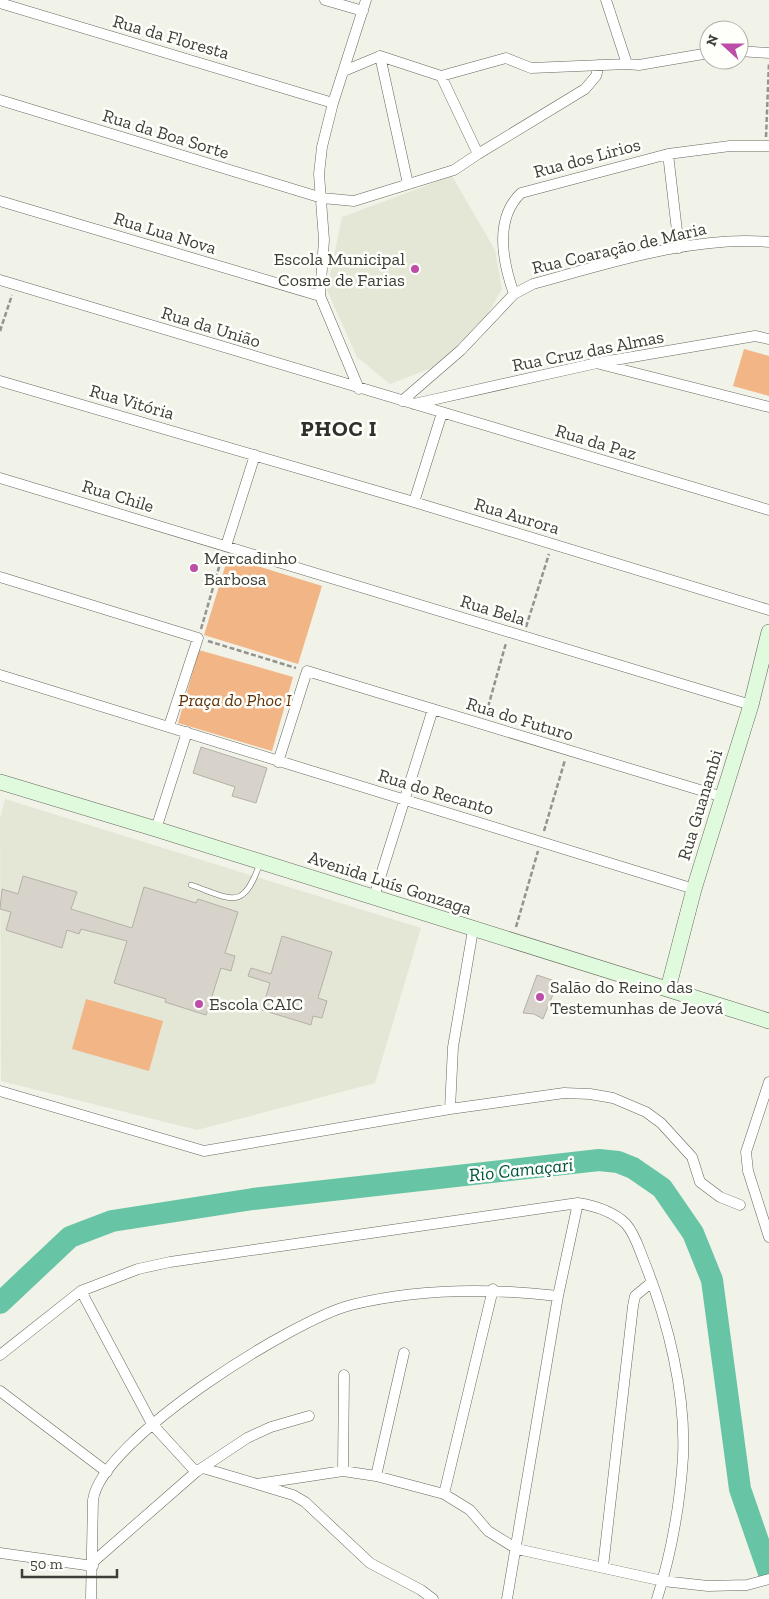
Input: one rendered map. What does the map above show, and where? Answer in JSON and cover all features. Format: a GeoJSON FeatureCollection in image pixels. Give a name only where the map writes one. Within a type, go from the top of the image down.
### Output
{"type":"FeatureCollection","features":[{"type":"Feature","properties":{"kind":"street"},"geometry":{"type":"LineString","coordinates":[[326,0],[362,11]]}},
{"type":"Feature","properties":{"kind":"street"},"geometry":{"type":"LineString","coordinates":[[358,389],[320,296],[324,240],[320,164],[333,103],[366,0]]}},
{"type":"Feature","properties":{"kind":"street"},"geometry":{"type":"LineString","coordinates":[[606,0],[628,64]]}},
{"type":"Feature","properties":{"kind":"street","name":"Rua da Floresta"},"geometry":{"type":"LineString","coordinates":[[0,3],[333,103]]}},
{"type":"Feature","properties":{"kind":"street"},"geometry":{"type":"LineString","coordinates":[[749,52],[769,53]]}},
{"type":"Feature","properties":{"kind":"street"},"geometry":{"type":"LineString","coordinates":[[344,71],[380,56],[441,76],[506,58],[531,68],[628,64],[699,54]]}},
{"type":"Feature","properties":{"kind":"street"},"geometry":{"type":"LineString","coordinates":[[380,56],[408,184]]}},
{"type":"Feature","properties":{"kind":"street","name":"Rua da Boa Sorte"},"geometry":{"type":"LineString","coordinates":[[0,100],[322,198],[354,200],[454,170],[585,89],[596,76],[599,65]]}},
{"type":"Feature","properties":{"kind":"street"},"geometry":{"type":"LineString","coordinates":[[441,76],[478,154]]}},
{"type":"Feature","properties":{"kind":"street","name":"Rua dos Lirios"},"geometry":{"type":"LineString","coordinates":[[514,294],[506,272],[503,233],[510,205],[521,193],[668,154],[730,146],[767,146]]}},
{"type":"Feature","properties":{"kind":"street"},"geometry":{"type":"LineString","coordinates":[[668,154],[679,248]]}},
{"type":"Feature","properties":{"kind":"street","name":"Rua Lua Nova"},"geometry":{"type":"LineString","coordinates":[[0,201],[320,296]]}},
{"type":"Feature","properties":{"kind":"street","name":"Rua Coaração de Maria"},"geometry":{"type":"LineString","coordinates":[[402,401],[460,350],[514,294],[533,284],[679,248],[726,241],[769,242]]}},
{"type":"Feature","properties":{"kind":"street","name":"Rua da União"},"geometry":{"type":"LineString","coordinates":[[0,280],[413,404]]}},
{"type":"Feature","properties":{"kind":"street","name":"Rua Cruz das Almas"},"geometry":{"type":"LineString","coordinates":[[413,404],[597,363],[755,336],[769,339]]}},
{"type":"Feature","properties":{"kind":"street"},"geometry":{"type":"LineString","coordinates":[[597,363],[769,407]]}},
{"type":"Feature","properties":{"kind":"street","name":"Rua Vitória"},"geometry":{"type":"LineString","coordinates":[[0,381],[255,456]]}},
{"type":"Feature","properties":{"kind":"street","name":"Rua da Paz"},"geometry":{"type":"LineString","coordinates":[[413,404],[769,510]]}},
{"type":"Feature","properties":{"kind":"street"},"geometry":{"type":"LineString","coordinates":[[414,502],[442,413]]}},
{"type":"Feature","properties":{"kind":"street"},"geometry":{"type":"LineString","coordinates":[[226,546],[255,456]]}},
{"type":"Feature","properties":{"kind":"street","name":"Rua Aurora"},"geometry":{"type":"LineString","coordinates":[[255,456],[414,502],[769,610]]}},
{"type":"Feature","properties":{"kind":"street","name":"Rua Chile"},"geometry":{"type":"LineString","coordinates":[[0,478],[226,546]]}},
{"type":"Feature","properties":{"kind":"street","name":"Rua Bela"},"geometry":{"type":"LineString","coordinates":[[226,546],[751,706]]}},
{"type":"Feature","properties":{"kind":"street"},"geometry":{"type":"LineString","coordinates":[[0,577],[198,638],[169,726]]}},
{"type":"Feature","properties":{"kind":"street","name":"Rua Guanambi"},"geometry":{"type":"LineString","coordinates":[[668,990],[694,889],[751,706],[769,632]]}},
{"type":"Feature","properties":{"kind":"street"},"geometry":{"type":"LineString","coordinates":[[278,762],[307,671]]}},
{"type":"Feature","properties":{"kind":"street","name":"Rua do Futuro"},"geometry":{"type":"LineString","coordinates":[[307,671],[722,798]]}},
{"type":"Feature","properties":{"kind":"street","name":"Rua do Recanto"},"geometry":{"type":"LineString","coordinates":[[0,675],[694,889]]}},
{"type":"Feature","properties":{"kind":"street"},"geometry":{"type":"LineString","coordinates":[[374,897],[433,710]]}},
{"type":"Feature","properties":{"kind":"street"},"geometry":{"type":"LineString","coordinates":[[156,829],[187,732]]}},
{"type":"Feature","properties":{"kind":"street","name":"Avenida Luís Gonzaga"},"geometry":{"type":"LineString","coordinates":[[0,782],[769,1021]]}},
{"type":"Feature","properties":{"kind":"street"},"geometry":{"type":"LineString","coordinates":[[450,1109],[453,1047],[474,930]]}},
{"type":"Feature","properties":{"kind":"street"},"geometry":{"type":"LineString","coordinates":[[769,1082],[746,1152],[748,1171],[769,1237]]}},
{"type":"Feature","properties":{"kind":"street"},"geometry":{"type":"LineString","coordinates":[[0,1090],[204,1151],[450,1109],[564,1094],[590,1094],[613,1098],[646,1112],[661,1123],[692,1157],[700,1182],[720,1197],[740,1205]]}},
{"type":"Feature","properties":{"kind":"street"},"geometry":{"type":"LineString","coordinates":[[507,1599],[517,1549],[558,1296],[578,1203]]}},
{"type":"Feature","properties":{"kind":"street"},"geometry":{"type":"LineString","coordinates":[[0,1355],[81,1291],[138,1270],[170,1262],[578,1203],[598,1207],[615,1215],[626,1225],[635,1238],[652,1282],[672,1356],[680,1404],[683,1456],[677,1508],[663,1581],[657,1599]]}},
{"type":"Feature","properties":{"kind":"street"},"geometry":{"type":"LineString","coordinates":[[603,1568],[632,1306],[635,1296],[652,1282]]}},
{"type":"Feature","properties":{"kind":"street"},"geometry":{"type":"LineString","coordinates":[[91,1599],[94,1493],[107,1472],[152,1424],[240,1360],[334,1311],[350,1305],[421,1293],[493,1289],[558,1296]]}},
{"type":"Feature","properties":{"kind":"street"},"geometry":{"type":"LineString","coordinates":[[444,1494],[493,1289]]}},
{"type":"Feature","properties":{"kind":"street"},"geometry":{"type":"LineString","coordinates":[[81,1291],[152,1424],[199,1470],[257,1484],[286,1493],[305,1502],[370,1563],[433,1599]]}},
{"type":"Feature","properties":{"kind":"street"},"geometry":{"type":"LineString","coordinates":[[376,1476],[404,1353]]}},
{"type":"Feature","properties":{"kind":"street"},"geometry":{"type":"LineString","coordinates":[[343,1471],[344,1375]]}},
{"type":"Feature","properties":{"kind":"street"},"geometry":{"type":"LineString","coordinates":[[0,1391],[107,1472]]}},
{"type":"Feature","properties":{"kind":"street"},"geometry":{"type":"LineString","coordinates":[[0,1553],[93,1564],[199,1470],[258,1432],[308,1416]]}},
{"type":"Feature","properties":{"kind":"street"},"geometry":{"type":"LineString","coordinates":[[257,1484],[343,1471],[376,1476],[444,1494],[470,1510],[488,1531],[517,1549],[663,1581],[708,1586],[746,1585],[769,1580]]}},
{"type":"Feature","properties":{"kind":"lane"},"geometry":{"type":"LineString","coordinates":[[191,885],[231,899],[241,898],[248,891],[260,862]]}},
{"type":"Feature","properties":{"kind":"path"},"geometry":{"type":"LineString","coordinates":[[767,146],[769,62]]}},
{"type":"Feature","properties":{"kind":"path"},"geometry":{"type":"LineString","coordinates":[[0,332],[16,285]]}},
{"type":"Feature","properties":{"kind":"path"},"geometry":{"type":"LineString","coordinates":[[524,636],[552,544]]}},
{"type":"Feature","properties":{"kind":"path"},"geometry":{"type":"LineString","coordinates":[[226,546],[198,638],[307,671]]}},
{"type":"Feature","properties":{"kind":"path"},"geometry":{"type":"LineString","coordinates":[[483,725],[510,632]]}},
{"type":"Feature","properties":{"kind":"shaded area","name":"Escola Municipal Cosme de Farias"},"geometry":{"type":"Polygon","coordinates":[[[452,176],[495,250],[502,289],[487,315],[439,365],[390,384],[357,357],[327,290],[342,217],[452,176]]]}},
{"type":"Feature","properties":{"kind":"shaded area","name":"Escola CAIC"},"geometry":{"type":"Polygon","coordinates":[[[5,799],[421,928],[375,1083],[197,1130],[1,1081],[0,818],[5,799]]]}},
{"type":"Feature","properties":{"kind":"green space"},"geometry":{"type":"Polygon","coordinates":[[[744,349],[769,356],[769,396],[733,386],[744,349]]]}},
{"type":"Feature","properties":{"kind":"green space"},"geometry":{"type":"Polygon","coordinates":[[[228,557],[322,586],[298,664],[204,635],[228,557]]]}},
{"type":"Feature","properties":{"kind":"green space","name":"Praça do Phoc I"},"geometry":{"type":"Polygon","coordinates":[[[199,650],[293,677],[272,751],[178,723],[199,650]]]}},
{"type":"Feature","properties":{"kind":"green space"},"geometry":{"type":"Polygon","coordinates":[[[86,999],[163,1021],[149,1071],[72,1049],[86,999]]]}},
{"type":"Feature","properties":{"kind":"building"},"geometry":{"type":"Polygon","coordinates":[[[201,747],[267,768],[256,803],[232,796],[235,787],[193,773],[201,747]]]}},
{"type":"Feature","properties":{"kind":"building"},"geometry":{"type":"Polygon","coordinates":[[[23,876],[77,892],[71,909],[132,928],[144,887],[196,903],[198,899],[238,912],[225,953],[235,956],[231,971],[221,968],[206,1015],[165,1002],[166,999],[114,983],[127,941],[81,929],[79,934],[67,930],[62,948],[6,930],[11,912],[0,909],[2,889],[18,894],[23,876]]]}},
{"type":"Feature","properties":{"kind":"building"},"geometry":{"type":"Polygon","coordinates":[[[282,936],[332,952],[318,998],[327,1001],[322,1018],[313,1016],[311,1025],[262,1010],[270,983],[248,976],[251,968],[271,974],[282,936]]]}},
{"type":"Feature","properties":{"kind":"building","name":"Salão do Reino das Testemunhas de Jeová"},"geometry":{"type":"Polygon","coordinates":[[[537,975],[558,982],[543,1019],[534,1014],[523,1013],[537,975]]]}},
{"type":"Feature","properties":{"kind":"waterway","name":"Rio Camaçari"},"geometry":{"type":"LineString","coordinates":[[0,1303],[70,1237],[112,1221],[253,1199],[599,1160],[618,1162],[633,1168],[662,1188],[693,1233],[712,1280],[740,1489],[769,1573]]}},
{"type":"Feature","properties":{"kind":"place","name":"Escola Municipal Cosme de Farias"},"geometry":{"type":"Point","coordinates":[415,269]}},
{"type":"Feature","properties":{"kind":"place","name":"Mercadinho Barbosa"},"geometry":{"type":"Point","coordinates":[194,568]}},
{"type":"Feature","properties":{"kind":"place","name":"Salão do Reino das Testemunhas de Jeová"},"geometry":{"type":"Point","coordinates":[540,997]}},
{"type":"Feature","properties":{"kind":"place","name":"Escola CAIC"},"geometry":{"type":"Point","coordinates":[199,1004]}},
{"type":"Feature","properties":{"kind":"district","name":"PHOC I"},"geometry":{"type":"Point","coordinates":[339,428]}}]}
